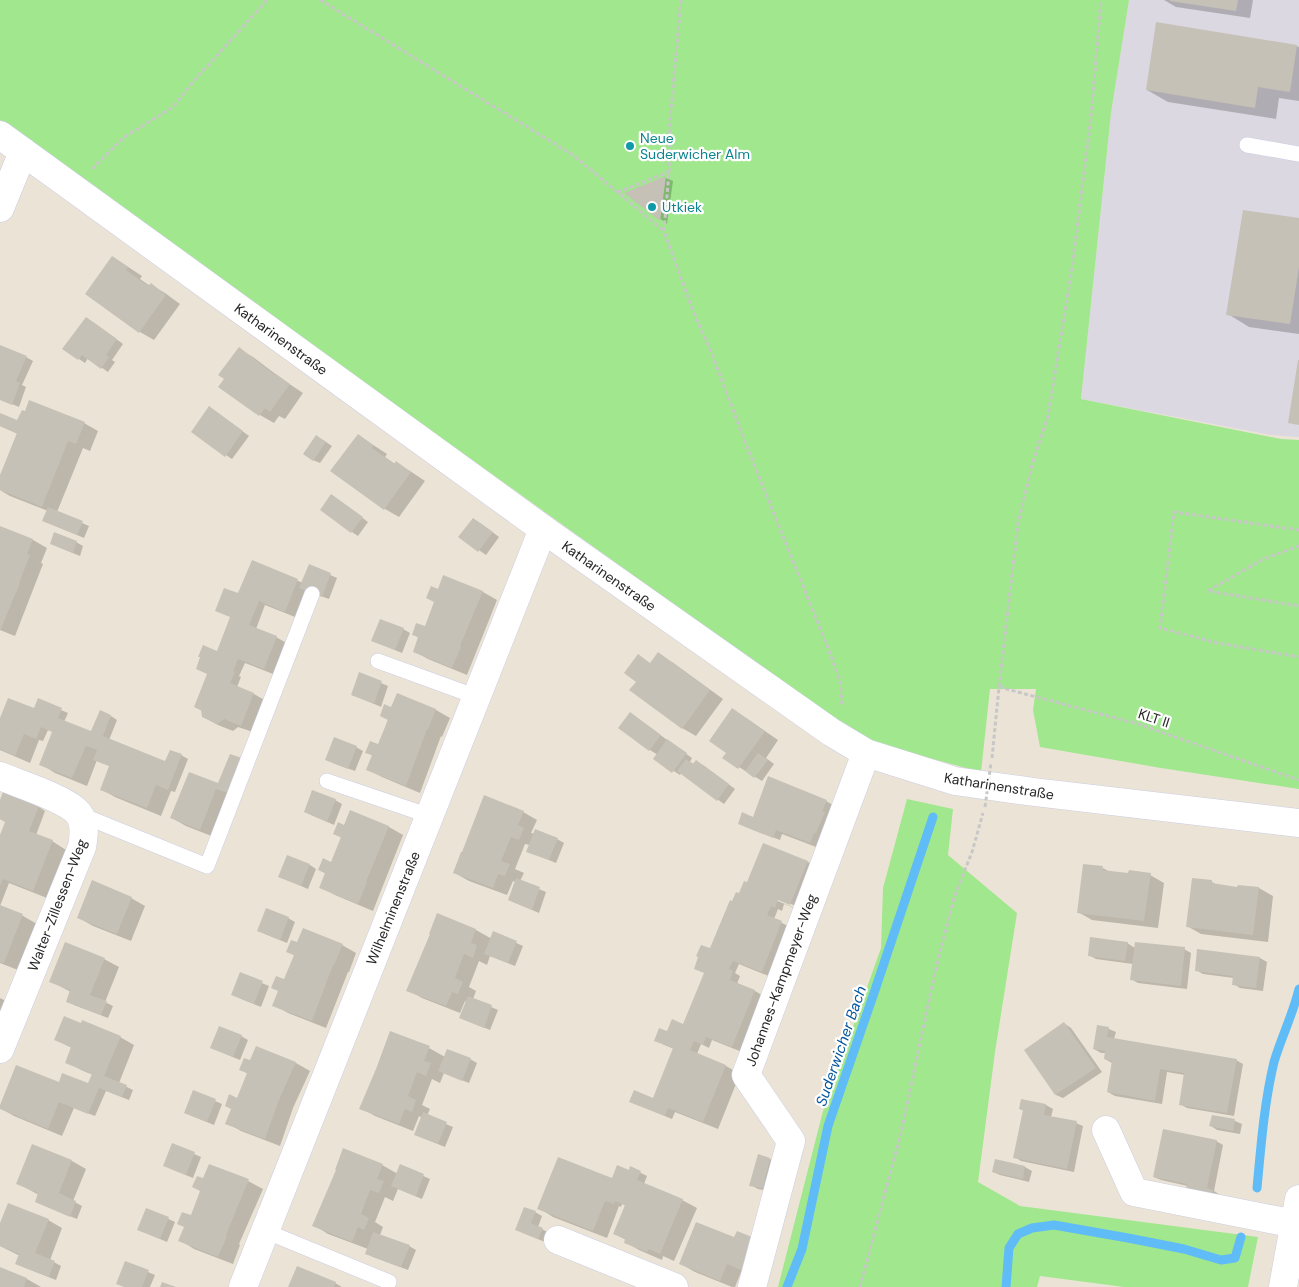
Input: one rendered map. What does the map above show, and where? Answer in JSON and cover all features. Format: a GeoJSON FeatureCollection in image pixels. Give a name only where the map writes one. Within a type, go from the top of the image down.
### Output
{"type":"FeatureCollection","features":[{"type":"Feature","properties":{"kind":"street","name":"Katharinenstraße"},"geometry":{"type":"LineString","coordinates":[[0,135],[543,530],[830,732],[866,753],[956,781],[1299,823]]}},
{"type":"Feature","properties":{"kind":"street"},"geometry":{"type":"LineString","coordinates":[[0,208],[23,152]]}},
{"type":"Feature","properties":{"kind":"street","name":"Wilhelminenstraße"},"geometry":{"type":"LineString","coordinates":[[243,1287],[543,530]]}},
{"type":"Feature","properties":{"kind":"street","name":"Johannes-Kampmeyer-Weg"},"geometry":{"type":"LineString","coordinates":[[752,1287],[791,1140],[746,1075],[866,753]]}},
{"type":"Feature","properties":{"kind":"street"},"geometry":{"type":"LineString","coordinates":[[0,776],[67,803],[79,814]]}},
{"type":"Feature","properties":{"kind":"street","name":"Walter-Zillessen-Weg"},"geometry":{"type":"LineString","coordinates":[[0,1049],[82,847],[85,831],[79,814]]}},
{"type":"Feature","properties":{"kind":"street"},"geometry":{"type":"LineString","coordinates":[[1106,1130],[1134,1192],[1297,1211],[1283,1287]]}},
{"type":"Feature","properties":{"kind":"street"},"geometry":{"type":"LineString","coordinates":[[558,1240],[674,1287]]}},
{"type":"Feature","properties":{"kind":"lane"},"geometry":{"type":"LineString","coordinates":[[1247,144],[1299,154]]}},
{"type":"Feature","properties":{"kind":"lane"},"geometry":{"type":"LineString","coordinates":[[79,814],[207,866],[312,594]]}},
{"type":"Feature","properties":{"kind":"lane"},"geometry":{"type":"LineString","coordinates":[[378,661],[477,697]]}},
{"type":"Feature","properties":{"kind":"lane"},"geometry":{"type":"LineString","coordinates":[[327,781],[430,816]]}},
{"type":"Feature","properties":{"kind":"lane"},"geometry":{"type":"LineString","coordinates":[[265,1231],[389,1282]]}},
{"type":"Feature","properties":{"kind":"path"},"geometry":{"type":"LineString","coordinates":[[73,188],[123,138],[174,107],[193,82],[267,0]]}},
{"type":"Feature","properties":{"kind":"path"},"geometry":{"type":"LineString","coordinates":[[320,0],[573,155],[664,231]]}},
{"type":"Feature","properties":{"kind":"path"},"geometry":{"type":"LineString","coordinates":[[681,0],[670,120],[669,172],[664,231],[746,447],[840,681]]}},
{"type":"Feature","properties":{"kind":"path"},"geometry":{"type":"LineString","coordinates":[[860,1287],[901,1133],[935,972],[954,898],[972,852],[985,807],[1018,523],[1033,462],[1048,416],[1072,268],[1092,117],[1102,0]]}},
{"type":"Feature","properties":{"kind":"path"},"geometry":{"type":"LineString","coordinates":[[618,192],[669,172]]}},
{"type":"Feature","properties":{"kind":"path"},"geometry":{"type":"LineString","coordinates":[[1299,530],[1174,512],[1160,628],[1218,643],[1299,657]]}},
{"type":"Feature","properties":{"kind":"path"},"geometry":{"type":"LineString","coordinates":[[1299,546],[1263,558],[1208,591],[1299,606]]}},
{"type":"Feature","properties":{"kind":"path","name":"KLT II"},"geometry":{"type":"LineString","coordinates":[[999,687],[1138,724],[1299,780]]}},
{"type":"Feature","properties":{"kind":"shaded area"},"geometry":{"type":"Polygon","coordinates":[[[1129,0],[1299,0],[1299,437],[1271,435],[1081,399],[1111,113],[1129,0]]]}},
{"type":"Feature","properties":{"kind":"green space","name":"Neue Suderwicher Alm"},"geometry":{"type":"Polygon","coordinates":[[[0,0],[1129,0],[1111,113],[1081,399],[1281,439],[1299,440],[1299,789],[1040,747],[1033,710],[1036,689],[990,689],[981,772],[863,740],[0,120],[0,0]]]}},
{"type":"Feature","properties":{"kind":"green space"},"geometry":{"type":"Polygon","coordinates":[[[907,799],[953,809],[948,855],[1017,913],[995,1052],[978,1182],[1020,1206],[1258,1237],[1248,1287],[1124,1287],[1040,1276],[1037,1287],[778,1287],[823,1111],[881,948],[883,888],[907,799]]]}},
{"type":"Feature","properties":{"kind":"building"},"geometry":{"type":"Polygon","coordinates":[[[1170,0],[1238,0],[1236,11],[1170,0]]]}},
{"type":"Feature","properties":{"kind":"building"},"geometry":{"type":"Polygon","coordinates":[[[1156,22],[1297,45],[1290,92],[1258,87],[1255,108],[1146,90],[1156,22]]]}},
{"type":"Feature","properties":{"kind":"building","name":"Utkiek"},"geometry":{"type":"Polygon","coordinates":[[[666,176],[660,221],[624,193],[666,176]]]}},
{"type":"Feature","properties":{"kind":"building"},"geometry":{"type":"Polygon","coordinates":[[[1243,210],[1299,218],[1299,267],[1290,324],[1226,315],[1243,210]]]}},
{"type":"Feature","properties":{"kind":"building"},"geometry":{"type":"Polygon","coordinates":[[[112,256],[128,267],[126,270],[148,286],[151,283],[166,295],[139,333],[85,294],[112,256]]]}},
{"type":"Feature","properties":{"kind":"building"},"geometry":{"type":"Polygon","coordinates":[[[86,317],[117,339],[106,355],[109,357],[101,369],[82,355],[78,360],[62,349],[86,317]]]}},
{"type":"Feature","properties":{"kind":"building"},"geometry":{"type":"Polygon","coordinates":[[[0,345],[27,356],[16,381],[20,383],[12,405],[0,400],[0,345]]]}},
{"type":"Feature","properties":{"kind":"building"},"geometry":{"type":"Polygon","coordinates":[[[239,347],[275,375],[290,384],[270,412],[265,408],[259,416],[218,387],[224,379],[218,375],[239,347]]]}},
{"type":"Feature","properties":{"kind":"building"},"geometry":{"type":"Polygon","coordinates":[[[1299,360],[1299,425],[1288,423],[1299,360]]]}},
{"type":"Feature","properties":{"kind":"building"},"geometry":{"type":"Polygon","coordinates":[[[29,400],[85,422],[76,444],[68,441],[42,507],[0,490],[0,475],[17,433],[0,426],[0,413],[17,420],[22,410],[25,411],[29,400]]]}},
{"type":"Feature","properties":{"kind":"building"},"geometry":{"type":"Polygon","coordinates":[[[209,406],[243,431],[225,457],[191,432],[209,406]]]}},
{"type":"Feature","properties":{"kind":"building"},"geometry":{"type":"Polygon","coordinates":[[[358,434],[373,445],[372,448],[394,464],[396,461],[411,472],[384,510],[330,471],[358,434]]]}},
{"type":"Feature","properties":{"kind":"building"},"geometry":{"type":"Polygon","coordinates":[[[316,435],[326,442],[313,461],[303,454],[316,435]]]}},
{"type":"Feature","properties":{"kind":"building"},"geometry":{"type":"Polygon","coordinates":[[[331,494],[363,517],[351,533],[320,510],[331,494]]]}},
{"type":"Feature","properties":{"kind":"building"},"geometry":{"type":"Polygon","coordinates":[[[48,507],[83,521],[77,535],[42,521],[48,507]]]}},
{"type":"Feature","properties":{"kind":"building"},"geometry":{"type":"Polygon","coordinates":[[[473,518],[493,532],[478,552],[458,537],[473,518]]]}},
{"type":"Feature","properties":{"kind":"building"},"geometry":{"type":"Polygon","coordinates":[[[0,526],[33,539],[27,554],[30,555],[20,583],[0,631],[0,526]]]}},
{"type":"Feature","properties":{"kind":"building"},"geometry":{"type":"Polygon","coordinates":[[[54,532],[77,541],[73,553],[50,544],[54,532]]]}},
{"type":"Feature","properties":{"kind":"building"},"geometry":{"type":"Polygon","coordinates":[[[252,560],[298,579],[285,612],[259,601],[249,625],[277,636],[264,669],[238,659],[233,671],[235,672],[230,683],[254,693],[241,726],[224,719],[218,724],[202,717],[201,710],[194,707],[207,674],[196,669],[200,657],[198,657],[203,645],[217,651],[230,617],[215,611],[224,588],[238,593],[252,560]]]}},
{"type":"Feature","properties":{"kind":"building"},"geometry":{"type":"Polygon","coordinates":[[[309,564],[331,573],[322,597],[299,588],[309,564]]]}},
{"type":"Feature","properties":{"kind":"building"},"geometry":{"type":"Polygon","coordinates":[[[443,575],[483,591],[452,668],[413,652],[418,637],[412,635],[416,623],[425,626],[434,602],[426,598],[431,586],[438,589],[443,575]]]}},
{"type":"Feature","properties":{"kind":"building"},"geometry":{"type":"Polygon","coordinates":[[[380,619],[404,628],[395,650],[371,641],[380,619]]]}},
{"type":"Feature","properties":{"kind":"building"},"geometry":{"type":"Polygon","coordinates":[[[658,652],[710,690],[682,729],[629,690],[636,682],[624,673],[638,654],[650,663],[658,652]]]}},
{"type":"Feature","properties":{"kind":"building"},"geometry":{"type":"Polygon","coordinates":[[[359,672],[382,681],[374,704],[351,695],[359,672]]]}},
{"type":"Feature","properties":{"kind":"building"},"geometry":{"type":"Polygon","coordinates":[[[397,693],[436,709],[406,786],[366,770],[372,755],[365,753],[370,741],[378,744],[388,720],[380,716],[384,704],[391,707],[397,693]]]}},
{"type":"Feature","properties":{"kind":"building"},"geometry":{"type":"Polygon","coordinates":[[[8,698],[34,708],[38,698],[62,708],[58,718],[91,731],[100,710],[111,715],[103,736],[165,761],[170,750],[182,754],[168,790],[156,785],[147,808],[100,790],[109,766],[93,760],[97,750],[86,746],[72,778],[39,765],[52,732],[41,727],[36,739],[24,734],[15,756],[0,749],[0,718],[8,698]]]}},
{"type":"Feature","properties":{"kind":"building"},"geometry":{"type":"Polygon","coordinates":[[[732,708],[765,731],[738,769],[722,758],[726,753],[709,741],[732,708]]]}},
{"type":"Feature","properties":{"kind":"building"},"geometry":{"type":"Polygon","coordinates":[[[630,712],[661,735],[649,751],[618,728],[630,712]]]}},
{"type":"Feature","properties":{"kind":"building"},"geometry":{"type":"Polygon","coordinates":[[[334,737],[357,746],[348,769],[325,760],[334,737]]]}},
{"type":"Feature","properties":{"kind":"building"},"geometry":{"type":"Polygon","coordinates":[[[667,739],[687,753],[672,773],[653,759],[667,739]]]}},
{"type":"Feature","properties":{"kind":"building"},"geometry":{"type":"Polygon","coordinates":[[[758,753],[768,760],[754,778],[745,771],[758,753]]]}},
{"type":"Feature","properties":{"kind":"building"},"geometry":{"type":"Polygon","coordinates":[[[230,754],[242,758],[228,793],[216,789],[200,830],[170,818],[189,772],[218,783],[230,754]]]}},
{"type":"Feature","properties":{"kind":"building"},"geometry":{"type":"Polygon","coordinates":[[[686,759],[693,764],[696,760],[729,784],[717,801],[677,771],[686,759]]]}},
{"type":"Feature","properties":{"kind":"building"},"geometry":{"type":"Polygon","coordinates":[[[768,776],[827,800],[822,811],[825,812],[810,843],[776,830],[773,838],[738,824],[742,812],[753,817],[768,776]]]}},
{"type":"Feature","properties":{"kind":"building"},"geometry":{"type":"Polygon","coordinates":[[[312,790],[336,799],[327,822],[304,812],[312,790]]]}},
{"type":"Feature","properties":{"kind":"building"},"geometry":{"type":"Polygon","coordinates":[[[3,792],[39,806],[29,831],[53,840],[33,891],[3,879],[0,886],[0,835],[5,822],[0,819],[0,800],[3,792]]]}},
{"type":"Feature","properties":{"kind":"building"},"geometry":{"type":"Polygon","coordinates":[[[484,795],[524,811],[518,825],[524,828],[519,840],[511,837],[501,861],[510,864],[505,876],[498,874],[493,888],[453,873],[484,795]]]}},
{"type":"Feature","properties":{"kind":"building"},"geometry":{"type":"Polygon","coordinates":[[[350,810],[389,826],[358,904],[319,888],[325,873],[318,870],[323,858],[331,862],[341,837],[333,834],[338,822],[344,825],[350,810]]]}},
{"type":"Feature","properties":{"kind":"building"},"geometry":{"type":"Polygon","coordinates":[[[535,829],[558,838],[549,860],[526,852],[535,829]]]}},
{"type":"Feature","properties":{"kind":"building"},"geometry":{"type":"Polygon","coordinates":[[[763,843],[808,861],[790,905],[778,900],[775,908],[771,906],[767,915],[782,921],[762,972],[733,961],[729,969],[733,971],[730,980],[755,990],[732,1047],[706,1037],[703,1045],[694,1041],[690,1050],[726,1065],[703,1122],[668,1108],[665,1116],[629,1102],[634,1090],[653,1098],[673,1048],[654,1041],[659,1028],[667,1031],[672,1019],[683,1024],[704,973],[694,969],[698,957],[696,956],[701,945],[710,948],[730,900],[732,901],[736,892],[739,893],[744,881],[747,882],[763,843]]]}},
{"type":"Feature","properties":{"kind":"building"},"geometry":{"type":"Polygon","coordinates":[[[287,855],[310,864],[301,886],[278,877],[287,855]]]}},
{"type":"Feature","properties":{"kind":"building"},"geometry":{"type":"Polygon","coordinates":[[[1083,864],[1103,866],[1102,870],[1128,873],[1129,870],[1151,873],[1144,921],[1077,913],[1083,864]]]}},
{"type":"Feature","properties":{"kind":"building"},"geometry":{"type":"Polygon","coordinates":[[[516,878],[540,887],[532,910],[508,900],[516,878]]]}},
{"type":"Feature","properties":{"kind":"building"},"geometry":{"type":"Polygon","coordinates":[[[1192,878],[1212,880],[1212,883],[1237,887],[1238,885],[1259,887],[1253,935],[1186,927],[1192,878]]]}},
{"type":"Feature","properties":{"kind":"building"},"geometry":{"type":"Polygon","coordinates":[[[92,880],[132,897],[117,934],[77,918],[92,880]]]}},
{"type":"Feature","properties":{"kind":"building"},"geometry":{"type":"Polygon","coordinates":[[[0,905],[23,914],[4,963],[0,962],[0,905]]]}},
{"type":"Feature","properties":{"kind":"building"},"geometry":{"type":"Polygon","coordinates":[[[266,908],[289,917],[280,940],[257,931],[266,908]]]}},
{"type":"Feature","properties":{"kind":"building"},"geometry":{"type":"Polygon","coordinates":[[[437,913],[476,929],[471,943],[477,945],[473,958],[464,954],[455,978],[463,982],[458,994],[452,992],[446,1006],[406,991],[437,913]]]}},
{"type":"Feature","properties":{"kind":"building"},"geometry":{"type":"Polygon","coordinates":[[[303,928],[343,944],[312,1021],[272,1006],[278,991],[271,988],[276,976],[284,979],[294,955],[286,952],[291,940],[297,942],[303,928]]]}},
{"type":"Feature","properties":{"kind":"building"},"geometry":{"type":"Polygon","coordinates":[[[493,931],[517,941],[508,963],[484,954],[493,931]]]}},
{"type":"Feature","properties":{"kind":"building"},"geometry":{"type":"Polygon","coordinates":[[[1090,937],[1128,942],[1125,961],[1088,956],[1090,937]]]}},
{"type":"Feature","properties":{"kind":"building"},"geometry":{"type":"Polygon","coordinates":[[[65,942],[105,958],[90,995],[107,1001],[101,1015],[66,1002],[70,990],[49,982],[65,942]]]}},
{"type":"Feature","properties":{"kind":"building"},"geometry":{"type":"Polygon","coordinates":[[[1135,942],[1185,947],[1181,986],[1130,980],[1135,942]]]}},
{"type":"Feature","properties":{"kind":"building"},"geometry":{"type":"Polygon","coordinates":[[[1197,949],[1260,957],[1256,988],[1232,985],[1233,976],[1195,971],[1197,949]]]}},
{"type":"Feature","properties":{"kind":"building"},"geometry":{"type":"Polygon","coordinates":[[[240,972],[263,981],[254,1004],[231,995],[240,972]]]}},
{"type":"Feature","properties":{"kind":"building"},"geometry":{"type":"Polygon","coordinates":[[[468,996],[492,1005],[484,1028],[459,1018],[468,996]]]}},
{"type":"Feature","properties":{"kind":"building"},"geometry":{"type":"Polygon","coordinates":[[[64,1016],[81,1023],[82,1020],[121,1036],[104,1076],[127,1085],[122,1097],[99,1088],[88,1114],[59,1102],[48,1129],[0,1109],[0,1105],[16,1065],[59,1082],[62,1073],[88,1083],[92,1074],[65,1063],[71,1047],[54,1040],[64,1016]]]}},
{"type":"Feature","properties":{"kind":"building"},"geometry":{"type":"Polygon","coordinates":[[[1064,1022],[1096,1068],[1055,1095],[1024,1050],[1064,1022]]]}},
{"type":"Feature","properties":{"kind":"building"},"geometry":{"type":"Polygon","coordinates":[[[1097,1025],[1109,1027],[1107,1037],[1237,1059],[1227,1113],[1179,1105],[1184,1073],[1160,1069],[1155,1101],[1107,1092],[1112,1061],[1104,1059],[1105,1051],[1093,1049],[1097,1025]]]}},
{"type":"Feature","properties":{"kind":"building"},"geometry":{"type":"Polygon","coordinates":[[[219,1026],[242,1035],[233,1057],[210,1048],[219,1026]]]}},
{"type":"Feature","properties":{"kind":"building"},"geometry":{"type":"Polygon","coordinates":[[[390,1031],[430,1046],[424,1061],[431,1063],[426,1076],[417,1072],[408,1096],[416,1100],[412,1112],[405,1109],[399,1124],[359,1109],[390,1031]]]}},
{"type":"Feature","properties":{"kind":"building"},"geometry":{"type":"Polygon","coordinates":[[[256,1046],[296,1062],[279,1100],[265,1139],[225,1124],[231,1109],[225,1106],[229,1094],[237,1098],[247,1073],[239,1070],[244,1058],[250,1060],[256,1046]]]}},
{"type":"Feature","properties":{"kind":"building"},"geometry":{"type":"Polygon","coordinates":[[[447,1049],[471,1058],[462,1081],[438,1071],[447,1049]]]}},
{"type":"Feature","properties":{"kind":"building"},"geometry":{"type":"Polygon","coordinates":[[[193,1090],[216,1099],[207,1122],[184,1113],[193,1090]]]}},
{"type":"Feature","properties":{"kind":"building"},"geometry":{"type":"Polygon","coordinates":[[[1021,1099],[1046,1104],[1044,1115],[1077,1121],[1067,1169],[1013,1158],[1023,1110],[1019,1109],[1021,1099]]]}},
{"type":"Feature","properties":{"kind":"building"},"geometry":{"type":"Polygon","coordinates":[[[423,1112],[447,1122],[438,1144],[414,1135],[423,1112]]]}},
{"type":"Feature","properties":{"kind":"building"},"geometry":{"type":"Polygon","coordinates":[[[1212,1115],[1235,1119],[1233,1131],[1209,1126],[1212,1115]]]}},
{"type":"Feature","properties":{"kind":"building"},"geometry":{"type":"Polygon","coordinates":[[[1163,1129],[1217,1140],[1207,1188],[1213,1190],[1211,1200],[1185,1195],[1187,1184],[1153,1177],[1163,1129]]]}},
{"type":"Feature","properties":{"kind":"building"},"geometry":{"type":"Polygon","coordinates":[[[172,1143],[195,1152],[186,1175],[163,1166],[172,1143]]]}},
{"type":"Feature","properties":{"kind":"building"},"geometry":{"type":"Polygon","coordinates":[[[32,1144],[72,1160],[59,1193],[76,1201],[70,1217],[35,1202],[38,1193],[16,1184],[32,1144]]]}},
{"type":"Feature","properties":{"kind":"building"},"geometry":{"type":"Polygon","coordinates":[[[343,1148],[383,1164],[377,1179],[384,1181],[379,1193],[370,1190],[361,1214],[369,1218],[364,1230],[358,1227],[352,1242],[312,1226],[336,1170],[343,1148]]]}},
{"type":"Feature","properties":{"kind":"building"},"geometry":{"type":"Polygon","coordinates":[[[758,1154],[770,1158],[763,1188],[749,1186],[758,1154]]]}},
{"type":"Feature","properties":{"kind":"building"},"geometry":{"type":"Polygon","coordinates":[[[558,1157],[612,1178],[617,1165],[629,1170],[630,1166],[641,1171],[637,1180],[683,1199],[660,1254],[649,1249],[647,1252],[624,1243],[625,1239],[613,1234],[625,1205],[615,1201],[614,1204],[605,1201],[593,1231],[537,1209],[558,1157]]]}},
{"type":"Feature","properties":{"kind":"building"},"geometry":{"type":"Polygon","coordinates":[[[995,1159],[1025,1166],[1023,1179],[992,1172],[995,1159]]]}},
{"type":"Feature","properties":{"kind":"building"},"geometry":{"type":"Polygon","coordinates":[[[209,1164],[249,1179],[218,1257],[178,1241],[184,1227],[177,1224],[182,1212],[191,1215],[200,1191],[192,1187],[197,1176],[203,1178],[209,1164]]]}},
{"type":"Feature","properties":{"kind":"building"},"geometry":{"type":"Polygon","coordinates":[[[400,1164],[424,1174],[416,1196],[391,1186],[400,1164]]]}},
{"type":"Feature","properties":{"kind":"building"},"geometry":{"type":"Polygon","coordinates":[[[8,1203],[49,1219],[35,1253],[55,1261],[49,1277],[15,1264],[19,1254],[0,1246],[0,1223],[8,1203]]]}},
{"type":"Feature","properties":{"kind":"building"},"geometry":{"type":"Polygon","coordinates":[[[524,1207],[536,1211],[531,1223],[543,1228],[538,1239],[515,1230],[524,1207]]]}},
{"type":"Feature","properties":{"kind":"building"},"geometry":{"type":"Polygon","coordinates":[[[146,1208],[169,1217],[160,1239],[137,1230],[146,1208]]]}},
{"type":"Feature","properties":{"kind":"building"},"geometry":{"type":"Polygon","coordinates":[[[696,1222],[734,1237],[737,1231],[752,1237],[743,1271],[727,1264],[720,1281],[679,1264],[696,1222]]]}},
{"type":"Feature","properties":{"kind":"building"},"geometry":{"type":"Polygon","coordinates":[[[373,1232],[410,1245],[401,1267],[365,1254],[373,1232]]]}},
{"type":"Feature","properties":{"kind":"building"},"geometry":{"type":"Polygon","coordinates":[[[125,1261],[149,1270],[142,1287],[124,1287],[116,1284],[125,1261]]]}},
{"type":"Feature","properties":{"kind":"building"},"geometry":{"type":"Polygon","coordinates":[[[297,1266],[336,1282],[334,1287],[288,1287],[297,1266]]]}},
{"type":"Feature","properties":{"kind":"building"},"geometry":{"type":"Polygon","coordinates":[[[0,1267],[27,1278],[24,1287],[0,1287],[0,1267]]]}},
{"type":"Feature","properties":{"kind":"building"},"geometry":{"type":"Polygon","coordinates":[[[162,1282],[176,1287],[160,1287],[162,1282]]]}},
{"type":"Feature","properties":{"kind":"waterway","name":"Suderwicher Bach"},"geometry":{"type":"LineString","coordinates":[[787,1287],[802,1249],[828,1126],[933,817]]}},
{"type":"Feature","properties":{"kind":"waterway","name":"Suderwicher Bach"},"geometry":{"type":"LineString","coordinates":[[1257,1188],[1263,1125],[1274,1062],[1299,989]]}},
{"type":"Feature","properties":{"kind":"waterway","name":"Suderwicher Bach"},"geometry":{"type":"LineString","coordinates":[[1006,1287],[1009,1248],[1018,1234],[1032,1228],[1054,1225],[1184,1249],[1221,1260],[1235,1258],[1241,1237]]}},
{"type":"Feature","properties":{"kind":"place","name":"Neue Suderwicher Alm"},"geometry":{"type":"Point","coordinates":[630,146]}},
{"type":"Feature","properties":{"kind":"place","name":"Utkiek"},"geometry":{"type":"Point","coordinates":[652,207]}}]}
